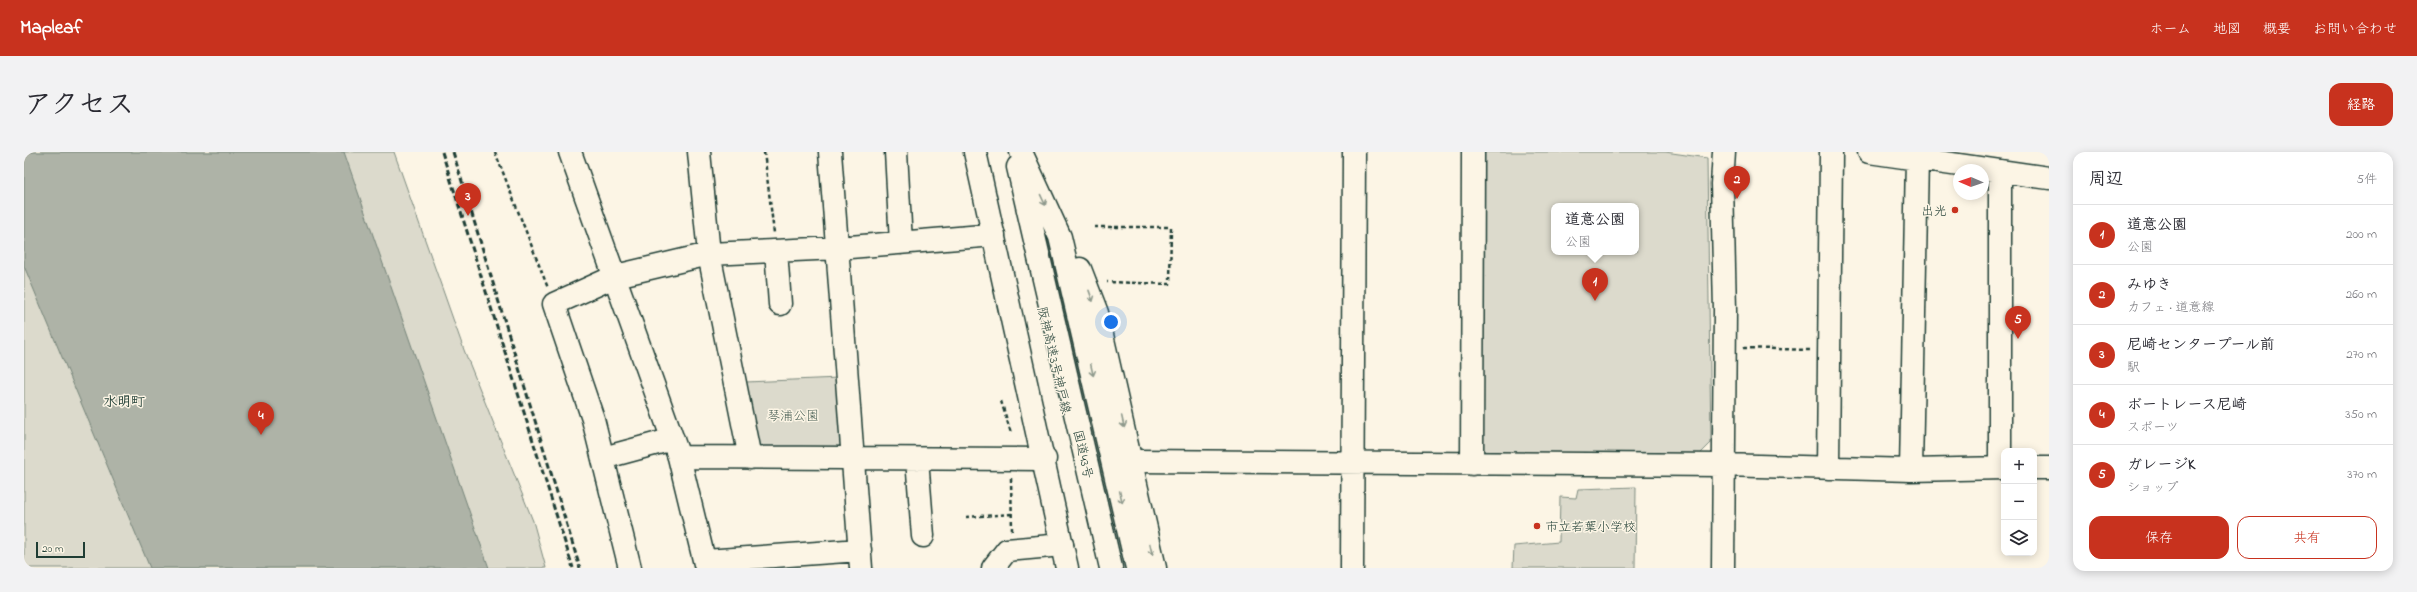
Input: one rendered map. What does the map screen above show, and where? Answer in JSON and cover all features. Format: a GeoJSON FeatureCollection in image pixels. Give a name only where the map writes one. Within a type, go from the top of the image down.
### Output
{"type":"FeatureCollection","features":[{"type":"Feature","properties":{"kind":"main road"},"geometry":{"type":"LineString","coordinates":[[570,152],[616,276],[676,448],[705,565],[861,559],[830,152]]}},
{"type":"Feature","properties":{"kind":"main road"},"geometry":{"type":"LineString","coordinates":[[699,152],[709,254],[750,458]]}},
{"type":"Feature","properties":{"kind":"main road"},"geometry":{"type":"LineString","coordinates":[[896,152],[901,243]]}},
{"type":"Feature","properties":{"kind":"main road"},"geometry":{"type":"LineString","coordinates":[[975,152],[1067,561],[1012,549],[1006,550],[993,568]]}},
{"type":"Feature","properties":{"kind":"main road","name":"阪神高速3号神戸線"},"geometry":{"type":"LineString","coordinates":[[983,152],[1067,561]]}},
{"type":"Feature","properties":{"kind":"main road","name":"阪神高速3号神戸線"},"geometry":{"type":"LineString","coordinates":[[1007,152],[1103,568]]}},
{"type":"Feature","properties":{"kind":"main road","name":"国道43号"},"geometry":{"type":"LineString","coordinates":[[1014,152],[1111,568]]}},
{"type":"Feature","properties":{"kind":"main road"},"geometry":{"type":"LineString","coordinates":[[1021,152],[1060,237],[1082,273],[1097,313],[1132,461],[1155,568]]}},
{"type":"Feature","properties":{"kind":"main road"},"geometry":{"type":"LineString","coordinates":[[1352,568],[1354,152]]}},
{"type":"Feature","properties":{"kind":"main road"},"geometry":{"type":"LineString","coordinates":[[1472,464],[1473,152]]}},
{"type":"Feature","properties":{"kind":"main road"},"geometry":{"type":"LineString","coordinates":[[1723,568],[1724,348],[1722,184],[1724,152]]}},
{"type":"Feature","properties":{"kind":"main road"},"geometry":{"type":"LineString","coordinates":[[1828,468],[1831,152]]}},
{"type":"Feature","properties":{"kind":"main road"},"geometry":{"type":"LineString","coordinates":[[1869,152],[2049,178]]}},
{"type":"Feature","properties":{"kind":"main road"},"geometry":{"type":"LineString","coordinates":[[1911,470],[1917,158]]}},
{"type":"Feature","properties":{"kind":"main road"},"geometry":{"type":"LineString","coordinates":[[2000,171],[2002,448]]}},
{"type":"Feature","properties":{"kind":"main road"},"geometry":{"type":"LineString","coordinates":[[630,568],[593,419],[554,304],[616,276],[709,254],[838,248],[994,235]]}},
{"type":"Feature","properties":{"kind":"main road"},"geometry":{"type":"LineString","coordinates":[[1060,237],[1084,332],[1137,568]]}},
{"type":"Feature","properties":{"kind":"main road"},"geometry":{"type":"LineString","coordinates":[[776,251],[780,304]]}},
{"type":"Feature","properties":{"kind":"main road"},"geometry":{"type":"LineString","coordinates":[[603,458],[676,448],[750,458],[1044,459]]}},
{"type":"Feature","properties":{"kind":"main road"},"geometry":{"type":"LineString","coordinates":[[917,459],[923,536]]}},
{"type":"Feature","properties":{"kind":"main road"},"geometry":{"type":"LineString","coordinates":[[1132,461],[1723,465],[1911,470],[2001,468]]}},
{"type":"Feature","properties":{"kind":"main road"},"geometry":{"type":"LineString","coordinates":[[2037,468],[2049,468]]}},
{"type":"Feature","properties":{"kind":"path"},"geometry":{"type":"LineString","coordinates":[[495,152],[554,304]]}},
{"type":"Feature","properties":{"kind":"path"},"geometry":{"type":"LineString","coordinates":[[764,152],[776,251]]}},
{"type":"Feature","properties":{"kind":"path"},"geometry":{"type":"LineString","coordinates":[[1094,227],[1171,227],[1170,284],[1107,282]]}},
{"type":"Feature","properties":{"kind":"path"},"geometry":{"type":"LineString","coordinates":[[1724,348],[1829,350]]}},
{"type":"Feature","properties":{"kind":"path"},"geometry":{"type":"LineString","coordinates":[[1001,401],[1011,433]]}},
{"type":"Feature","properties":{"kind":"path"},"geometry":{"type":"LineString","coordinates":[[1011,460],[1012,549]]}},
{"type":"Feature","properties":{"kind":"path"},"geometry":{"type":"LineString","coordinates":[[966,517],[1012,514]]}},
{"type":"Feature","properties":{"kind":"green space"},"geometry":{"type":"Polygon","coordinates":[[[24,152],[394,152],[464,350],[533,521],[546,568],[24,568],[24,152]]]}},
{"type":"Feature","properties":{"kind":"green space"},"geometry":{"type":"Polygon","coordinates":[[[1482,152],[1665,152],[1707,158],[1711,443],[1700,454],[1479,453],[1482,152]]]}},
{"type":"Feature","properties":{"kind":"green space","name":"琴浦公園"},"geometry":{"type":"Polygon","coordinates":[[[839,378],[845,443],[837,450],[763,451],[757,445],[746,382],[839,378]]]}},
{"type":"Feature","properties":{"kind":"green space"},"geometry":{"type":"Polygon","coordinates":[[[1636,487],[1635,568],[1513,568],[1514,546],[1559,542],[1560,497],[1576,498],[1578,489],[1636,487]]]}},
{"type":"Feature","properties":{"kind":"shaded area"},"geometry":{"type":"Polygon","coordinates":[[[24,152],[344,152],[489,568],[150,568],[24,266],[24,152]]]}},
{"type":"Feature","properties":{"kind":"railway"},"geometry":{"type":"LineString","coordinates":[[442,152],[573,568]]}},
{"type":"Feature","properties":{"kind":"railway"},"geometry":{"type":"LineString","coordinates":[[453,152],[580,568]]}},
{"type":"Feature","properties":{"kind":"place","name":"みゆき"},"geometry":{"type":"Point","coordinates":[1737,199]}},
{"type":"Feature","properties":{"kind":"place","name":"出光"},"geometry":{"type":"Point","coordinates":[1955,210]}},
{"type":"Feature","properties":{"kind":"place","name":"尼崎センタープール前"},"geometry":{"type":"Point","coordinates":[468,216]}},
{"type":"Feature","properties":{"kind":"place","name":"道意公園"},"geometry":{"type":"Point","coordinates":[1595,301]}},
{"type":"Feature","properties":{"kind":"place","name":"ガレージK"},"geometry":{"type":"Point","coordinates":[2018,339]}},
{"type":"Feature","properties":{"kind":"place","name":"ボートレース尼崎"},"geometry":{"type":"Point","coordinates":[261,435]}},
{"type":"Feature","properties":{"kind":"place","name":"市立若葉小学校"},"geometry":{"type":"Point","coordinates":[1537,526]}},
{"type":"Feature","properties":{"kind":"district","name":"水明町"},"geometry":{"type":"Point","coordinates":[124,401]}}]}
